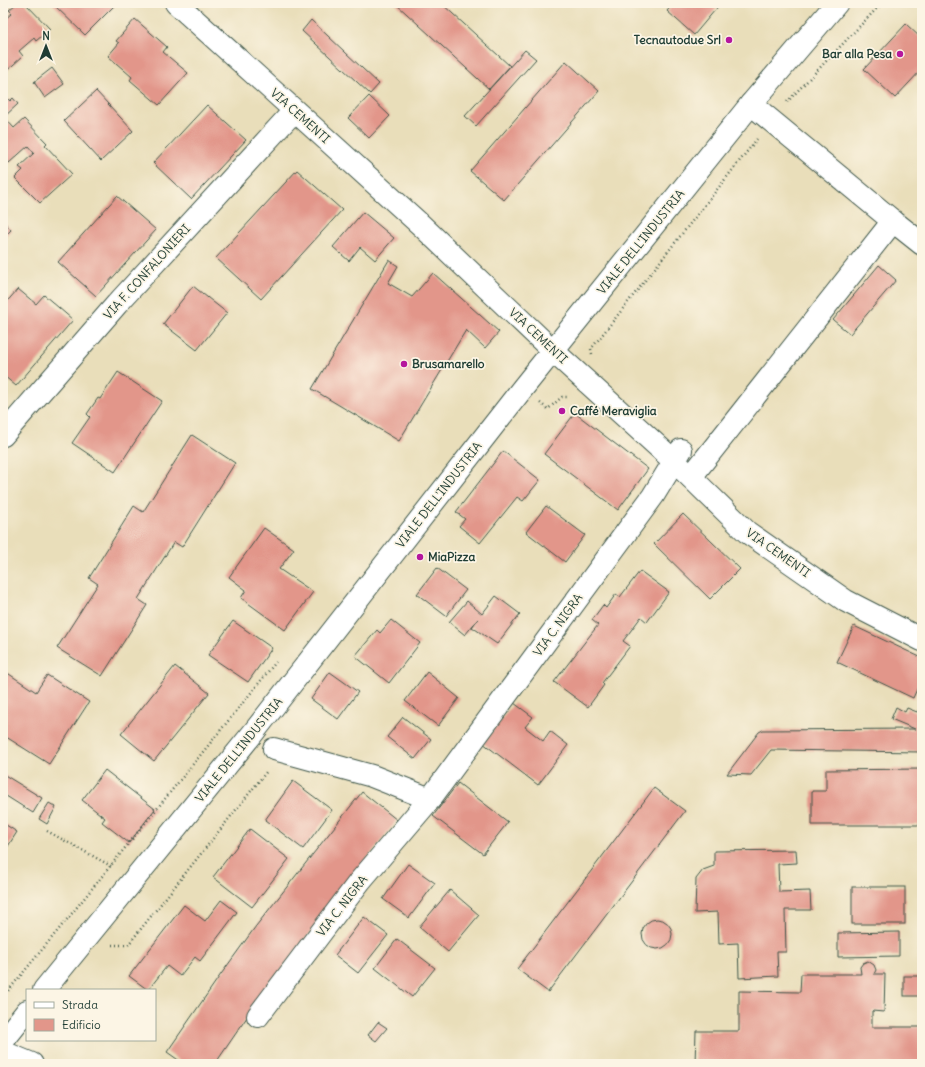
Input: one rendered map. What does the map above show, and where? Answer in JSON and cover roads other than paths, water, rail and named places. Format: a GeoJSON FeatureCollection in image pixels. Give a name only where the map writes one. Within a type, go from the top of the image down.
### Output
{"type":"FeatureCollection","features":[{"type":"Feature","properties":{"kind":"street","name":"VIA CEMENTI"},"geometry":{"type":"LineString","coordinates":[[176,3],[422,226],[553,351],[678,455],[691,478],[747,532],[846,601],[922,640]]}},
{"type":"Feature","properties":{"kind":"street","name":"VIALE DELL'INDUSTRIA"},"geometry":{"type":"LineString","coordinates":[[45,989],[253,734],[553,351],[751,104],[836,3]]}},
{"type":"Feature","properties":{"kind":"street"},"geometry":{"type":"LineString","coordinates":[[751,104],[922,244]]}},
{"type":"Feature","properties":{"kind":"street","name":"VIA F. CONFALONIERI"},"geometry":{"type":"LineString","coordinates":[[3,435],[117,304],[294,111]]}},
{"type":"Feature","properties":{"kind":"street"},"geometry":{"type":"LineString","coordinates":[[691,478],[893,221]]}},
{"type":"Feature","properties":{"kind":"street","name":"VIA C. NIGRA"},"geometry":{"type":"LineString","coordinates":[[258,1016],[360,881],[430,799],[653,496],[678,455]]}},
{"type":"Feature","properties":{"kind":"street"},"geometry":{"type":"LineString","coordinates":[[274,749],[372,776],[430,799]]}},
{"type":"Feature","properties":{"kind":"street"},"geometry":{"type":"LineString","coordinates":[[3,1041],[26,1012]]}},
{"type":"Feature","properties":{"kind":"street"},"geometry":{"type":"LineString","coordinates":[[3,1052],[32,1064]]}},
{"type":"Feature","properties":{"kind":"place","name":"Tecnautodue Srl"},"geometry":{"type":"Point","coordinates":[729,40]}},
{"type":"Feature","properties":{"kind":"place","name":"Bar alla Pesa"},"geometry":{"type":"Point","coordinates":[900,54]}},
{"type":"Feature","properties":{"kind":"place","name":"Brusamarello"},"geometry":{"type":"Point","coordinates":[404,364]}},
{"type":"Feature","properties":{"kind":"place","name":"Caffé Meraviglia"},"geometry":{"type":"Point","coordinates":[562,411]}},
{"type":"Feature","properties":{"kind":"place","name":"MiaPizza"},"geometry":{"type":"Point","coordinates":[420,557]}}]}
